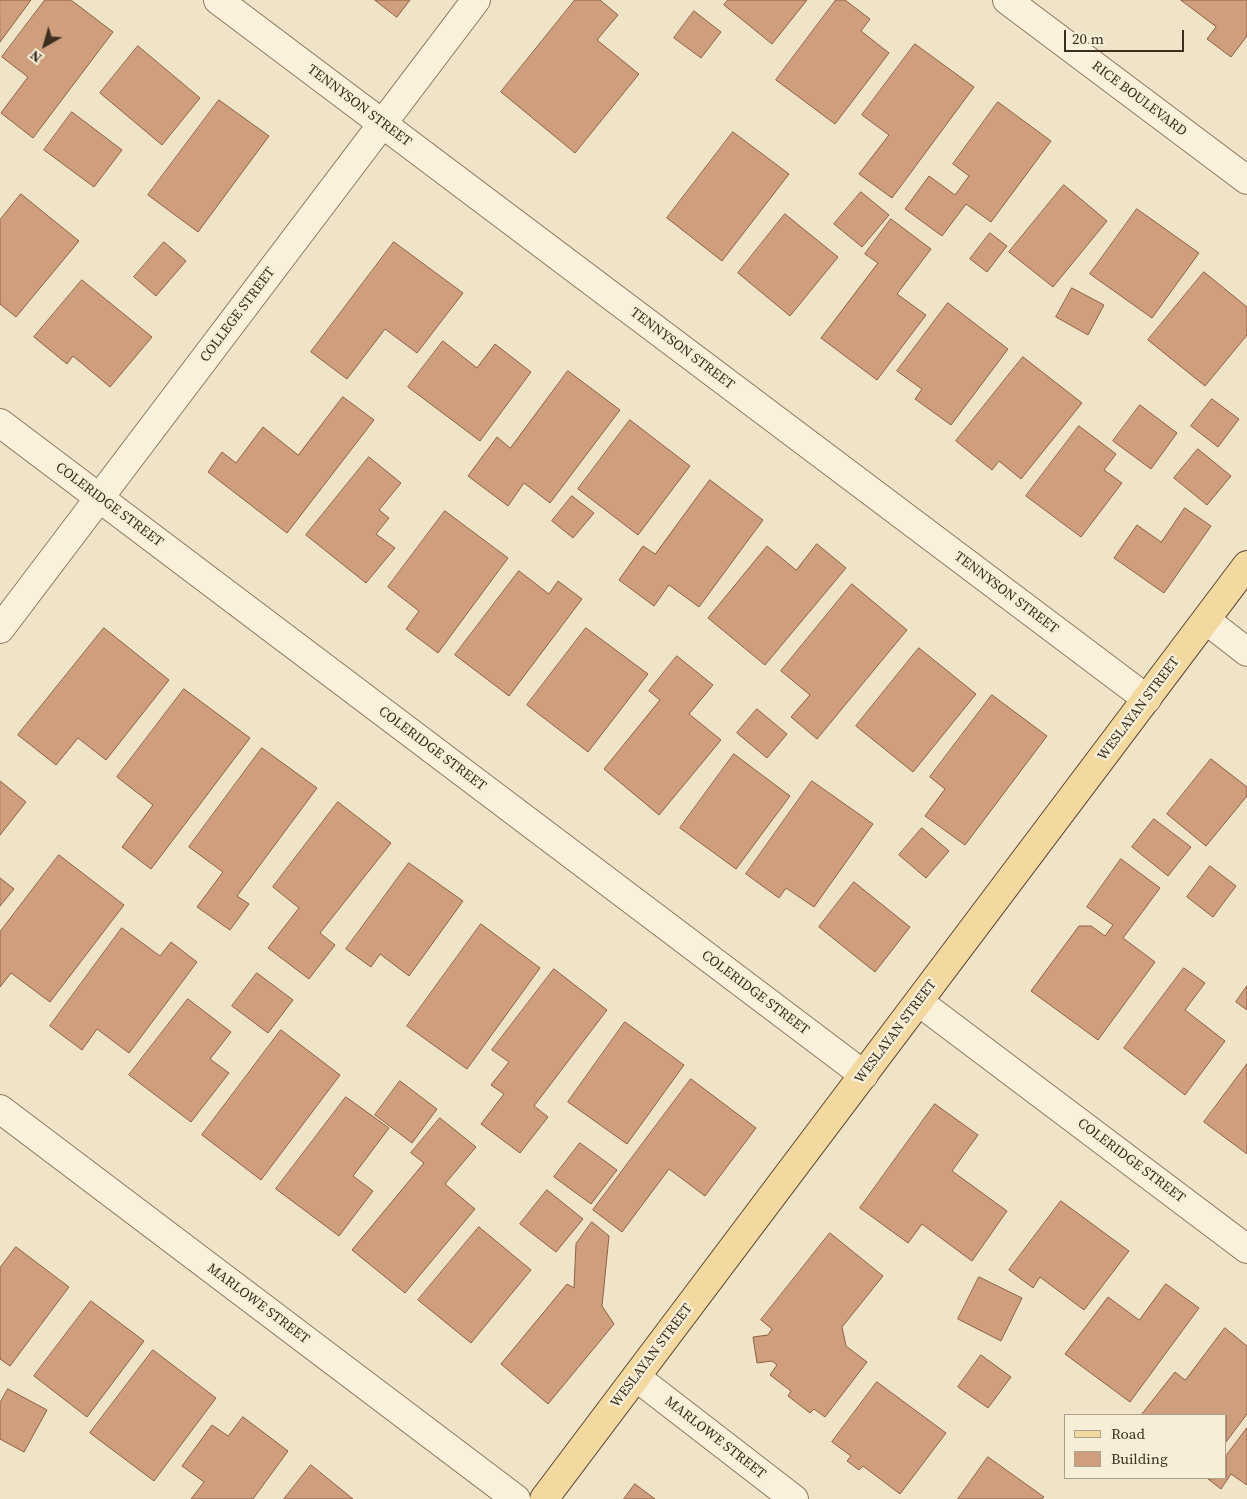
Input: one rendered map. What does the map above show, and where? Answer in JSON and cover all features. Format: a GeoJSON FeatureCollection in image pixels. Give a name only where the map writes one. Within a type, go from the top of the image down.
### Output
{"type":"FeatureCollection","features":[{"type":"Feature","properties":{"kind":"main road","name":"WESLAYAN STREET"},"geometry":{"type":"LineString","coordinates":[[544,1499],[1247,565]]}},
{"type":"Feature","properties":{"kind":"street","name":"TENNYSON STREET"},"geometry":{"type":"LineString","coordinates":[[218,0],[1147,698]]}},
{"type":"Feature","properties":{"kind":"street","name":"COLLEGE STREET"},"geometry":{"type":"LineString","coordinates":[[0,630],[476,0]]}},
{"type":"Feature","properties":{"kind":"street","name":"RICE BOULEVARD"},"geometry":{"type":"LineString","coordinates":[[1007,0],[1247,180]]}},
{"type":"Feature","properties":{"kind":"street","name":"COLERIDGE STREET"},"geometry":{"type":"LineString","coordinates":[[0,423],[864,1075]]}},
{"type":"Feature","properties":{"kind":"street"},"geometry":{"type":"LineString","coordinates":[[1206,620],[1247,652]]}},
{"type":"Feature","properties":{"kind":"street","name":"COLERIDGE STREET"},"geometry":{"type":"LineString","coordinates":[[919,1002],[1247,1249]]}},
{"type":"Feature","properties":{"kind":"street","name":"MARLOWE STREET"},"geometry":{"type":"LineString","coordinates":[[0,1110],[516,1499]]}},
{"type":"Feature","properties":{"kind":"street","name":"MARLOWE STREET"},"geometry":{"type":"LineString","coordinates":[[636,1377],[794,1499]]}},
{"type":"Feature","properties":{"kind":"building"},"geometry":{"type":"Polygon","coordinates":[[[0,0],[31,0],[0,42],[0,0]]]}},
{"type":"Feature","properties":{"kind":"building"},"geometry":{"type":"Polygon","coordinates":[[[45,0],[71,0],[113,32],[33,138],[1,113],[28,77],[2,57],[45,0]]]}},
{"type":"Feature","properties":{"kind":"building"},"geometry":{"type":"Polygon","coordinates":[[[375,0],[410,0],[397,17],[375,0]]]}},
{"type":"Feature","properties":{"kind":"building"},"geometry":{"type":"Polygon","coordinates":[[[575,0],[600,0],[618,15],[597,40],[639,74],[575,153],[501,92],[575,0]]]}},
{"type":"Feature","properties":{"kind":"building"},"geometry":{"type":"Polygon","coordinates":[[[728,0],[807,0],[772,44],[724,5],[728,0]]]}},
{"type":"Feature","properties":{"kind":"building"},"geometry":{"type":"Polygon","coordinates":[[[836,0],[845,0],[870,19],[861,31],[889,53],[835,124],[776,80],[836,0]]]}},
{"type":"Feature","properties":{"kind":"building"},"geometry":{"type":"Polygon","coordinates":[[[1181,0],[1247,0],[1247,36],[1231,57],[1207,39],[1216,27],[1181,0]]]}},
{"type":"Feature","properties":{"kind":"building"},"geometry":{"type":"Polygon","coordinates":[[[694,11],[721,32],[701,58],[674,38],[694,11]]]}},
{"type":"Feature","properties":{"kind":"building"},"geometry":{"type":"Polygon","coordinates":[[[915,44],[974,87],[892,198],[859,174],[889,135],[862,115],[915,44]]]}},
{"type":"Feature","properties":{"kind":"building"},"geometry":{"type":"Polygon","coordinates":[[[138,46],[200,98],[162,145],[100,93],[138,46]]]}},
{"type":"Feature","properties":{"kind":"building"},"geometry":{"type":"Polygon","coordinates":[[[219,100],[269,136],[198,232],[148,195],[219,100]]]}},
{"type":"Feature","properties":{"kind":"building"},"geometry":{"type":"Polygon","coordinates":[[[998,102],[1051,141],[991,222],[966,204],[942,236],[905,209],[929,176],[955,195],[969,176],[953,164],[998,102]]]}},
{"type":"Feature","properties":{"kind":"building"},"geometry":{"type":"Polygon","coordinates":[[[72,112],[122,150],[94,187],[44,150],[72,112]]]}},
{"type":"Feature","properties":{"kind":"building"},"geometry":{"type":"Polygon","coordinates":[[[733,132],[789,174],[722,261],[667,218],[733,132]]]}},
{"type":"Feature","properties":{"kind":"building"},"geometry":{"type":"Polygon","coordinates":[[[1064,185],[1107,221],[1053,287],[1009,252],[1064,185]]]}},
{"type":"Feature","properties":{"kind":"building"},"geometry":{"type":"Polygon","coordinates":[[[861,192],[889,215],[862,247],[834,224],[861,192]]]}},
{"type":"Feature","properties":{"kind":"building"},"geometry":{"type":"Polygon","coordinates":[[[21,194],[79,241],[16,317],[0,304],[0,220],[21,194]]]}},
{"type":"Feature","properties":{"kind":"building"},"geometry":{"type":"Polygon","coordinates":[[[1137,209],[1199,253],[1152,318],[1090,274],[1137,209]]]}},
{"type":"Feature","properties":{"kind":"building"},"geometry":{"type":"Polygon","coordinates":[[[785,214],[838,257],[790,316],[738,273],[785,214]]]}},
{"type":"Feature","properties":{"kind":"building"},"geometry":{"type":"Polygon","coordinates":[[[891,219],[931,249],[897,294],[926,315],[877,380],[821,338],[878,263],[865,254],[891,219]]]}},
{"type":"Feature","properties":{"kind":"building"},"geometry":{"type":"Polygon","coordinates":[[[990,233],[1007,246],[987,272],[970,259],[990,233]]]}},
{"type":"Feature","properties":{"kind":"building"},"geometry":{"type":"Polygon","coordinates":[[[164,242],[186,261],[156,296],[134,277],[164,242]]]}},
{"type":"Feature","properties":{"kind":"building"},"geometry":{"type":"Polygon","coordinates":[[[394,242],[463,293],[417,353],[385,329],[347,379],[311,352],[394,242]]]}},
{"type":"Feature","properties":{"kind":"building"},"geometry":{"type":"Polygon","coordinates":[[[1204,272],[1247,307],[1247,335],[1205,386],[1148,340],[1204,272]]]}},
{"type":"Feature","properties":{"kind":"building"},"geometry":{"type":"Polygon","coordinates":[[[82,280],[152,337],[110,387],[73,356],[67,364],[34,337],[82,280]]]}},
{"type":"Feature","properties":{"kind":"building"},"geometry":{"type":"Polygon","coordinates":[[[1072,288],[1104,305],[1088,335],[1056,317],[1072,288]]]}},
{"type":"Feature","properties":{"kind":"building"},"geometry":{"type":"Polygon","coordinates":[[[948,303],[1008,349],[951,425],[915,399],[922,389],[897,371],[948,303]]]}},
{"type":"Feature","properties":{"kind":"building"},"geometry":{"type":"Polygon","coordinates":[[[443,341],[477,368],[495,344],[531,372],[480,441],[408,387],[443,341]]]}},
{"type":"Feature","properties":{"kind":"building"},"geometry":{"type":"Polygon","coordinates":[[[1023,357],[1082,403],[1021,479],[999,461],[992,470],[956,441],[1023,357]]]}},
{"type":"Feature","properties":{"kind":"building"},"geometry":{"type":"Polygon","coordinates":[[[568,371],[620,410],[550,503],[524,483],[508,506],[468,476],[497,437],[510,448],[568,371]]]}},
{"type":"Feature","properties":{"kind":"building"},"geometry":{"type":"Polygon","coordinates":[[[343,397],[374,420],[287,533],[208,472],[222,452],[236,463],[263,427],[298,455],[343,397]]]}},
{"type":"Feature","properties":{"kind":"building"},"geometry":{"type":"Polygon","coordinates":[[[1212,399],[1239,419],[1218,447],[1191,426],[1212,399]]]}},
{"type":"Feature","properties":{"kind":"building"},"geometry":{"type":"Polygon","coordinates":[[[1140,405],[1177,433],[1151,469],[1113,441],[1140,405]]]}},
{"type":"Feature","properties":{"kind":"building"},"geometry":{"type":"Polygon","coordinates":[[[630,420],[690,466],[638,535],[578,489],[630,420]]]}},
{"type":"Feature","properties":{"kind":"building"},"geometry":{"type":"Polygon","coordinates":[[[1079,426],[1116,454],[1104,470],[1122,483],[1081,537],[1026,496],[1079,426]]]}},
{"type":"Feature","properties":{"kind":"building"},"geometry":{"type":"Polygon","coordinates":[[[1198,449],[1231,476],[1207,505],[1174,478],[1198,449]]]}},
{"type":"Feature","properties":{"kind":"building"},"geometry":{"type":"Polygon","coordinates":[[[369,457],[401,483],[379,510],[389,518],[376,534],[395,548],[366,583],[306,535],[369,457]]]}},
{"type":"Feature","properties":{"kind":"building"},"geometry":{"type":"Polygon","coordinates":[[[710,480],[763,520],[699,607],[669,585],[654,606],[619,580],[643,546],[655,554],[710,480]]]}},
{"type":"Feature","properties":{"kind":"building"},"geometry":{"type":"Polygon","coordinates":[[[572,496],[594,513],[573,538],[552,521],[572,496]]]}},
{"type":"Feature","properties":{"kind":"building"},"geometry":{"type":"Polygon","coordinates":[[[1185,508],[1211,526],[1164,593],[1114,558],[1137,525],[1161,542],[1185,508]]]}},
{"type":"Feature","properties":{"kind":"building"},"geometry":{"type":"Polygon","coordinates":[[[445,511],[508,558],[438,653],[406,629],[419,611],[388,587],[445,511]]]}},
{"type":"Feature","properties":{"kind":"building"},"geometry":{"type":"Polygon","coordinates":[[[817,544],[846,568],[765,665],[708,618],[767,546],[796,570],[817,544]]]}},
{"type":"Feature","properties":{"kind":"building"},"geometry":{"type":"Polygon","coordinates":[[[519,571],[549,594],[558,581],[582,599],[509,696],[455,655],[519,571]]]}},
{"type":"Feature","properties":{"kind":"building"},"geometry":{"type":"Polygon","coordinates":[[[852,584],[907,630],[817,739],[791,717],[810,695],[781,671],[852,584]]]}},
{"type":"Feature","properties":{"kind":"building"},"geometry":{"type":"Polygon","coordinates":[[[104,628],[169,680],[106,760],[78,738],[56,765],[18,735],[104,628]]]}},
{"type":"Feature","properties":{"kind":"building"},"geometry":{"type":"Polygon","coordinates":[[[586,628],[648,674],[588,752],[527,705],[586,628]]]}},
{"type":"Feature","properties":{"kind":"building"},"geometry":{"type":"Polygon","coordinates":[[[919,648],[976,694],[913,772],[856,726],[919,648]]]}},
{"type":"Feature","properties":{"kind":"building"},"geometry":{"type":"Polygon","coordinates":[[[677,656],[713,685],[689,714],[721,740],[659,815],[604,769],[660,700],[649,691],[677,656]]]}},
{"type":"Feature","properties":{"kind":"building"},"geometry":{"type":"Polygon","coordinates":[[[184,689],[250,738],[151,869],[122,847],[153,805],[117,777],[184,689]]]}},
{"type":"Feature","properties":{"kind":"building"},"geometry":{"type":"Polygon","coordinates":[[[992,695],[1047,736],[965,845],[925,816],[945,789],[930,777],[992,695]]]}},
{"type":"Feature","properties":{"kind":"building"},"geometry":{"type":"Polygon","coordinates":[[[757,709],[787,734],[767,758],[737,733],[757,709]]]}},
{"type":"Feature","properties":{"kind":"building"},"geometry":{"type":"Polygon","coordinates":[[[262,748],[317,788],[237,896],[249,904],[230,930],[197,907],[223,872],[189,847],[262,748]]]}},
{"type":"Feature","properties":{"kind":"building"},"geometry":{"type":"Polygon","coordinates":[[[734,754],[790,796],[736,869],[680,828],[734,754]]]}},
{"type":"Feature","properties":{"kind":"building"},"geometry":{"type":"Polygon","coordinates":[[[1211,759],[1247,787],[1247,796],[1206,846],[1167,814],[1211,759]]]}},
{"type":"Feature","properties":{"kind":"building"},"geometry":{"type":"Polygon","coordinates":[[[0,781],[26,802],[0,835],[0,781]]]}},
{"type":"Feature","properties":{"kind":"building"},"geometry":{"type":"Polygon","coordinates":[[[812,781],[873,824],[814,907],[786,888],[779,898],[746,874],[812,781]]]}},
{"type":"Feature","properties":{"kind":"building"},"geometry":{"type":"Polygon","coordinates":[[[338,802],[391,843],[320,933],[335,945],[309,979],[268,948],[299,908],[273,887],[338,802]]]}},
{"type":"Feature","properties":{"kind":"building"},"geometry":{"type":"Polygon","coordinates":[[[1154,819],[1191,847],[1168,876],[1132,847],[1154,819]]]}},
{"type":"Feature","properties":{"kind":"building"},"geometry":{"type":"Polygon","coordinates":[[[922,828],[949,851],[926,878],[899,855],[922,828]]]}},
{"type":"Feature","properties":{"kind":"building"},"geometry":{"type":"Polygon","coordinates":[[[59,855],[124,905],[50,1002],[11,973],[0,987],[0,932],[59,855]]]}},
{"type":"Feature","properties":{"kind":"building"},"geometry":{"type":"Polygon","coordinates":[[[1121,859],[1160,888],[1123,938],[1155,962],[1098,1040],[1031,991],[1079,926],[1091,926],[1105,936],[1113,925],[1087,907],[1121,859]]]}},
{"type":"Feature","properties":{"kind":"building"},"geometry":{"type":"Polygon","coordinates":[[[409,863],[463,901],[409,976],[380,954],[371,967],[346,949],[409,863]]]}},
{"type":"Feature","properties":{"kind":"building"},"geometry":{"type":"Polygon","coordinates":[[[1210,866],[1236,886],[1213,917],[1187,897],[1210,866]]]}},
{"type":"Feature","properties":{"kind":"building"},"geometry":{"type":"Polygon","coordinates":[[[0,878],[14,889],[0,906],[0,878]]]}},
{"type":"Feature","properties":{"kind":"building"},"geometry":{"type":"Polygon","coordinates":[[[854,882],[910,927],[875,972],[819,927],[854,882]]]}},
{"type":"Feature","properties":{"kind":"building"},"geometry":{"type":"Polygon","coordinates":[[[481,924],[540,968],[467,1069],[407,1026],[481,924]]]}},
{"type":"Feature","properties":{"kind":"building"},"geometry":{"type":"Polygon","coordinates":[[[122,928],[160,956],[171,942],[197,962],[129,1053],[97,1029],[82,1050],[50,1026],[122,928]]]}},
{"type":"Feature","properties":{"kind":"building"},"geometry":{"type":"Polygon","coordinates":[[[1184,968],[1205,983],[1185,1010],[1225,1041],[1185,1095],[1124,1048],[1184,968]]]}},
{"type":"Feature","properties":{"kind":"building"},"geometry":{"type":"Polygon","coordinates":[[[554,969],[607,1010],[534,1106],[548,1117],[520,1153],[481,1124],[504,1094],[491,1085],[509,1062],[492,1050],[554,969]]]}},
{"type":"Feature","properties":{"kind":"building"},"geometry":{"type":"Polygon","coordinates":[[[257,973],[293,1000],[268,1033],[232,1006],[257,973]]]}},
{"type":"Feature","properties":{"kind":"building"},"geometry":{"type":"Polygon","coordinates":[[[1247,986],[1247,1010],[1236,1002],[1247,986]]]}},
{"type":"Feature","properties":{"kind":"building"},"geometry":{"type":"Polygon","coordinates":[[[188,999],[231,1032],[210,1059],[229,1073],[191,1122],[129,1075],[188,999]]]}},
{"type":"Feature","properties":{"kind":"building"},"geometry":{"type":"Polygon","coordinates":[[[625,1022],[684,1065],[627,1144],[568,1102],[625,1022]]]}},
{"type":"Feature","properties":{"kind":"building"},"geometry":{"type":"Polygon","coordinates":[[[281,1030],[340,1075],[261,1180],[202,1135],[281,1030]]]}},
{"type":"Feature","properties":{"kind":"building"},"geometry":{"type":"Polygon","coordinates":[[[1247,1064],[1247,1154],[1204,1122],[1247,1064]]]}},
{"type":"Feature","properties":{"kind":"building"},"geometry":{"type":"Polygon","coordinates":[[[691,1079],[756,1128],[705,1196],[669,1169],[622,1232],[593,1210],[691,1079]]]}},
{"type":"Feature","properties":{"kind":"building"},"geometry":{"type":"Polygon","coordinates":[[[400,1081],[437,1109],[412,1143],[375,1115],[400,1081]]]}},
{"type":"Feature","properties":{"kind":"building"},"geometry":{"type":"Polygon","coordinates":[[[346,1097],[389,1128],[353,1176],[373,1191],[339,1236],[276,1189],[346,1097]]]}},
{"type":"Feature","properties":{"kind":"building"},"geometry":{"type":"Polygon","coordinates":[[[935,1104],[978,1135],[952,1171],[1007,1211],[972,1261],[922,1224],[908,1243],[860,1208],[935,1104]]]}},
{"type":"Feature","properties":{"kind":"building"},"geometry":{"type":"Polygon","coordinates":[[[440,1118],[476,1147],[445,1184],[475,1209],[405,1293],[352,1250],[424,1163],[411,1153],[440,1118]]]}},
{"type":"Feature","properties":{"kind":"building"},"geometry":{"type":"Polygon","coordinates":[[[580,1143],[617,1170],[591,1204],[554,1177],[580,1143]]]}},
{"type":"Feature","properties":{"kind":"building"},"geometry":{"type":"Polygon","coordinates":[[[547,1190],[583,1219],[556,1252],[520,1224],[547,1190]]]}},
{"type":"Feature","properties":{"kind":"building"},"geometry":{"type":"Polygon","coordinates":[[[1061,1201],[1129,1251],[1084,1310],[1040,1277],[1033,1288],[1009,1270],[1061,1201]]]}},
{"type":"Feature","properties":{"kind":"building"},"geometry":{"type":"Polygon","coordinates":[[[592,1222],[609,1236],[602,1306],[614,1324],[548,1404],[501,1364],[567,1284],[574,1288],[576,1244],[592,1222]]]}},
{"type":"Feature","properties":{"kind":"building"},"geometry":{"type":"Polygon","coordinates":[[[479,1227],[531,1270],[471,1343],[418,1300],[479,1227]]]}},
{"type":"Feature","properties":{"kind":"building"},"geometry":{"type":"Polygon","coordinates":[[[830,1233],[883,1276],[842,1327],[846,1346],[867,1362],[825,1417],[814,1409],[810,1413],[788,1396],[791,1391],[770,1375],[777,1365],[772,1361],[757,1363],[753,1337],[768,1335],[772,1329],[761,1320],[830,1233]]]}},
{"type":"Feature","properties":{"kind":"building"},"geometry":{"type":"Polygon","coordinates":[[[16,1247],[69,1287],[10,1366],[0,1359],[0,1268],[16,1247]]]}},
{"type":"Feature","properties":{"kind":"building"},"geometry":{"type":"Polygon","coordinates":[[[979,1277],[1022,1298],[1001,1341],[958,1319],[979,1277]]]}},
{"type":"Feature","properties":{"kind":"building"},"geometry":{"type":"Polygon","coordinates":[[[1166,1284],[1199,1308],[1130,1402],[1065,1354],[1108,1297],[1139,1320],[1166,1284]]]}},
{"type":"Feature","properties":{"kind":"building"},"geometry":{"type":"Polygon","coordinates":[[[91,1301],[144,1341],[87,1417],[34,1376],[91,1301]]]}},
{"type":"Feature","properties":{"kind":"building"},"geometry":{"type":"Polygon","coordinates":[[[1225,1328],[1247,1346],[1247,1414],[1227,1441],[1227,1414],[1142,1414],[1175,1372],[1185,1380],[1225,1328]]]}},
{"type":"Feature","properties":{"kind":"building"},"geometry":{"type":"Polygon","coordinates":[[[153,1350],[216,1398],[154,1481],[90,1433],[153,1350]]]}},
{"type":"Feature","properties":{"kind":"building"},"geometry":{"type":"Polygon","coordinates":[[[981,1355],[1011,1377],[988,1408],[958,1387],[981,1355]]]}},
{"type":"Feature","properties":{"kind":"building"},"geometry":{"type":"Polygon","coordinates":[[[877,1382],[946,1433],[900,1494],[863,1466],[859,1470],[847,1461],[851,1456],[832,1442],[877,1382]]]}},
{"type":"Feature","properties":{"kind":"building"},"geometry":{"type":"Polygon","coordinates":[[[8,1389],[47,1410],[24,1452],[0,1439],[0,1403],[8,1389]]]}},
{"type":"Feature","properties":{"kind":"building"},"geometry":{"type":"Polygon","coordinates":[[[243,1417],[288,1451],[253,1499],[191,1499],[204,1482],[182,1466],[212,1425],[228,1436],[243,1417]]]}},
{"type":"Feature","properties":{"kind":"building"},"geometry":{"type":"Polygon","coordinates":[[[1247,1428],[1247,1485],[1231,1474],[1221,1489],[1208,1479],[1227,1479],[1227,1455],[1247,1428]]]}},
{"type":"Feature","properties":{"kind":"building"},"geometry":{"type":"Polygon","coordinates":[[[988,1457],[1044,1497],[1042,1499],[958,1499],[988,1457]]]}},
{"type":"Feature","properties":{"kind":"building"},"geometry":{"type":"Polygon","coordinates":[[[311,1465],[353,1499],[284,1499],[311,1465]]]}},
{"type":"Feature","properties":{"kind":"building"},"geometry":{"type":"Polygon","coordinates":[[[635,1484],[655,1499],[624,1499],[635,1484]]]}}]}
